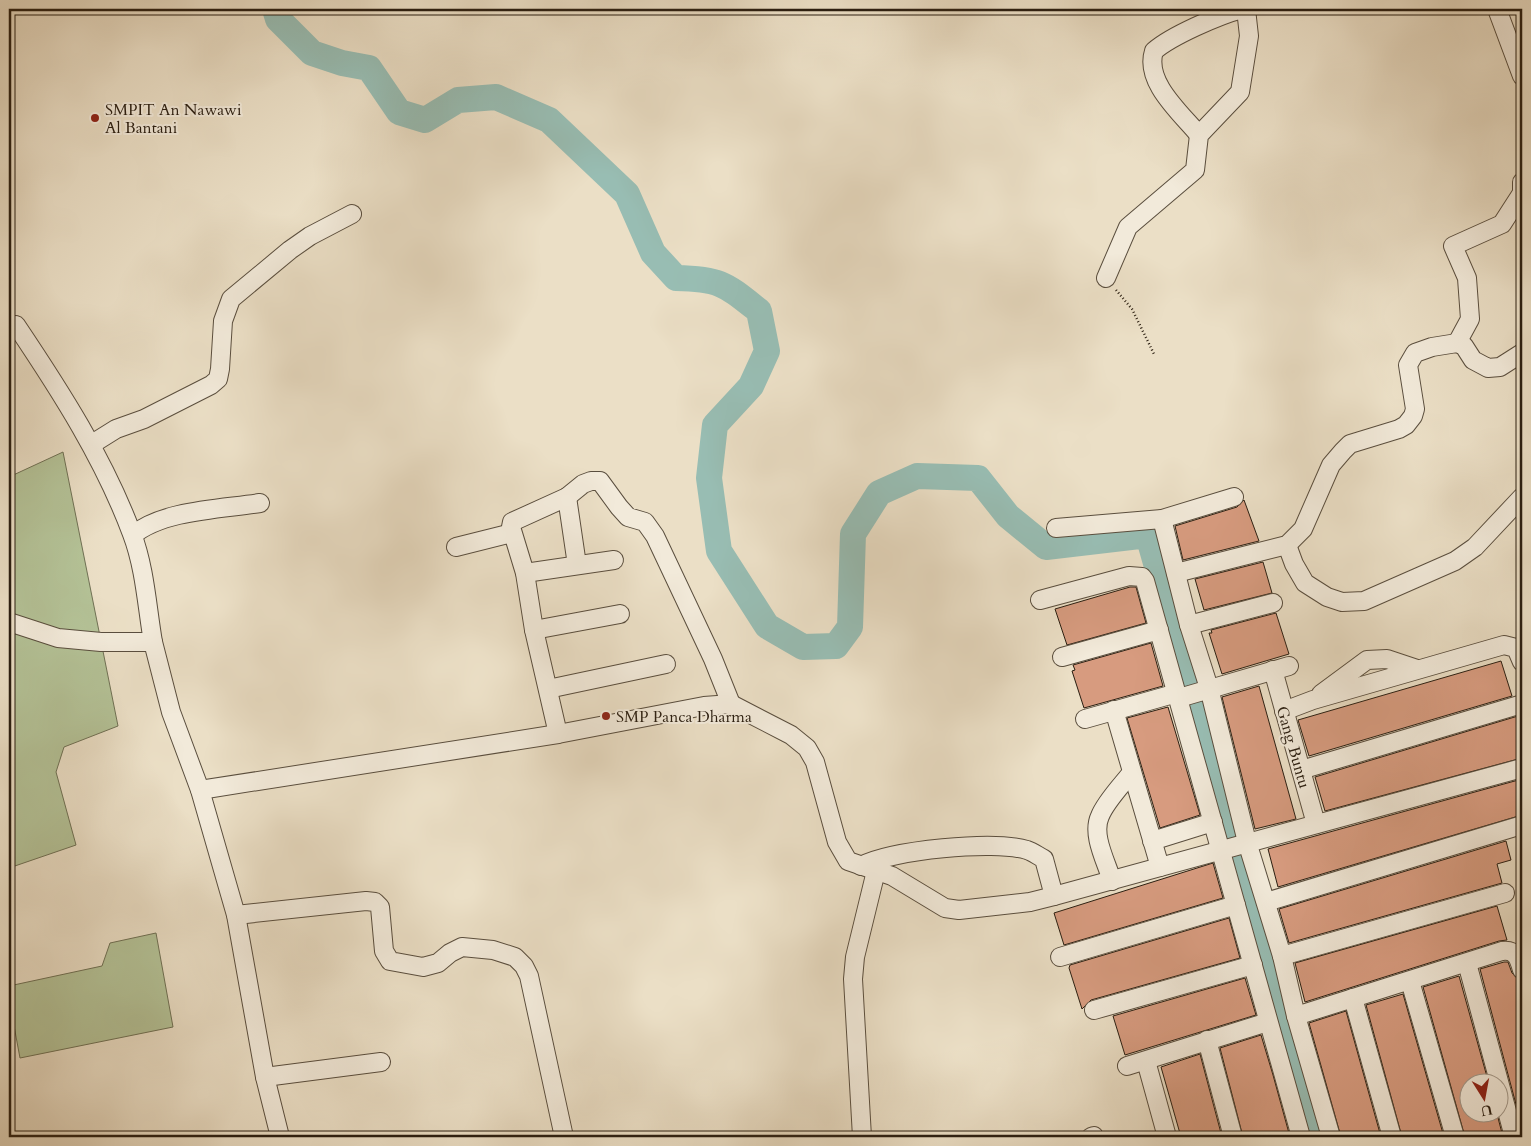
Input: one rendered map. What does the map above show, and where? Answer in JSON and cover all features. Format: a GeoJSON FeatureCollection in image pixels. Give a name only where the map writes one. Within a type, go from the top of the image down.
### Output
{"type":"FeatureCollection","features":[{"type":"Feature","properties":{"kind":"street"},"geometry":{"type":"LineString","coordinates":[[1199,135],[1158,84],[1152,63],[1154,51],[1229,12],[1242,9]]}},
{"type":"Feature","properties":{"kind":"street"},"geometry":{"type":"LineString","coordinates":[[1106,278],[1128,227],[1195,170],[1199,135],[1240,92],[1249,36],[1246,9]]}},
{"type":"Feature","properties":{"kind":"street"},"geometry":{"type":"LineString","coordinates":[[1497,9],[1522,76]]}},
{"type":"Feature","properties":{"kind":"street"},"geometry":{"type":"LineString","coordinates":[[1457,343],[1470,319],[1468,278],[1453,246],[1502,224],[1522,193],[1522,182]]}},
{"type":"Feature","properties":{"kind":"street"},"geometry":{"type":"LineString","coordinates":[[92,444],[116,429],[144,419],[218,379],[223,321],[231,299],[290,250],[310,236],[352,214]]}},
{"type":"Feature","properties":{"kind":"street"},"geometry":{"type":"LineString","coordinates":[[16,325],[66,400],[92,444],[133,535],[153,642],[171,712],[200,790],[236,915],[265,1077],[280,1137]]}},
{"type":"Feature","properties":{"kind":"street"},"geometry":{"type":"LineString","coordinates":[[1176,573],[1287,545],[1303,530],[1331,465],[1343,451],[1350,444],[1399,429],[1406,425],[1413,416],[1415,409],[1408,365],[1415,353],[1432,347],[1457,343],[1464,346],[1473,360],[1488,368],[1500,367],[1522,353]]}},
{"type":"Feature","properties":{"kind":"street"},"geometry":{"type":"LineString","coordinates":[[558,734],[534,630],[525,573],[512,533],[512,522],[520,516],[567,497],[583,484],[591,481],[600,481],[628,516],[644,522],[655,536],[713,659],[731,704]]}},
{"type":"Feature","properties":{"kind":"street"},"geometry":{"type":"LineString","coordinates":[[567,497],[577,565]]}},
{"type":"Feature","properties":{"kind":"street"},"geometry":{"type":"LineString","coordinates":[[1056,528],[1162,519],[1234,497]]}},
{"type":"Feature","properties":{"kind":"street"},"geometry":{"type":"LineString","coordinates":[[1287,545],[1294,564],[1305,583],[1326,597],[1342,602],[1364,601],[1454,561],[1475,547],[1522,497]]}},
{"type":"Feature","properties":{"kind":"street"},"geometry":{"type":"LineString","coordinates":[[133,535],[142,527],[159,520],[260,503]]}},
{"type":"Feature","properties":{"kind":"street"},"geometry":{"type":"LineString","coordinates":[[1162,519],[1205,689],[1247,842],[1282,956],[1296,1016],[1331,1137]]}},
{"type":"Feature","properties":{"kind":"street"},"geometry":{"type":"LineString","coordinates":[[456,547],[512,533]]}},
{"type":"Feature","properties":{"kind":"street"},"geometry":{"type":"LineString","coordinates":[[525,573],[614,560]]}},
{"type":"Feature","properties":{"kind":"street"},"geometry":{"type":"LineString","coordinates":[[1040,600],[1129,576],[1142,577],[1178,696],[1301,1137]]}},
{"type":"Feature","properties":{"kind":"street"},"geometry":{"type":"LineString","coordinates":[[1190,625],[1273,603]]}},
{"type":"Feature","properties":{"kind":"street"},"geometry":{"type":"LineString","coordinates":[[534,630],[620,614]]}},
{"type":"Feature","properties":{"kind":"street"},"geometry":{"type":"LineString","coordinates":[[9,622],[58,638],[101,642],[153,642]]}},
{"type":"Feature","properties":{"kind":"street"},"geometry":{"type":"LineString","coordinates":[[1062,657],[1159,630]]}},
{"type":"Feature","properties":{"kind":"street"},"geometry":{"type":"LineString","coordinates":[[1284,711],[1313,700],[1367,660],[1387,659],[1417,669],[1504,645],[1516,648],[1522,662]]}},
{"type":"Feature","properties":{"kind":"street"},"geometry":{"type":"LineString","coordinates":[[548,689],[666,664]]}},
{"type":"Feature","properties":{"kind":"street","name":"Gang Buntu"},"geometry":{"type":"LineString","coordinates":[[1205,689],[1281,668],[1284,711],[1316,824]]}},
{"type":"Feature","properties":{"kind":"street"},"geometry":{"type":"LineString","coordinates":[[1085,719],[1114,710],[1205,689]]}},
{"type":"Feature","properties":{"kind":"street"},"geometry":{"type":"LineString","coordinates":[[200,790],[558,734],[704,706],[731,704],[791,735],[807,748],[815,762],[842,853],[848,861],[904,882],[945,908],[959,910],[1030,902],[1054,896],[1522,768]]}},
{"type":"Feature","properties":{"kind":"street"},"geometry":{"type":"LineString","coordinates":[[1301,770],[1522,704]]}},
{"type":"Feature","properties":{"kind":"street"},"geometry":{"type":"LineString","coordinates":[[1114,710],[1160,867]]}},
{"type":"Feature","properties":{"kind":"street"},"geometry":{"type":"LineString","coordinates":[[1112,881],[1098,837],[1100,816],[1132,772]]}},
{"type":"Feature","properties":{"kind":"street"},"geometry":{"type":"LineString","coordinates":[[1152,841],[1213,822]]}},
{"type":"Feature","properties":{"kind":"street"},"geometry":{"type":"LineString","coordinates":[[1266,902],[1522,825]]}},
{"type":"Feature","properties":{"kind":"street"},"geometry":{"type":"LineString","coordinates":[[862,1137],[853,978],[868,869],[883,857],[918,851],[956,848],[1013,848],[1026,850],[1044,859],[1054,896]]}},
{"type":"Feature","properties":{"kind":"street"},"geometry":{"type":"LineString","coordinates":[[1282,956],[1505,893]]}},
{"type":"Feature","properties":{"kind":"street"},"geometry":{"type":"LineString","coordinates":[[236,915],[366,901],[375,902],[380,907],[384,951],[390,961],[404,965],[432,965],[462,947],[493,950],[515,957],[524,966],[529,976],[564,1137]]}},
{"type":"Feature","properties":{"kind":"street"},"geometry":{"type":"LineString","coordinates":[[1060,957],[1236,905]]}},
{"type":"Feature","properties":{"kind":"street"},"geometry":{"type":"LineString","coordinates":[[1296,1016],[1510,950],[1519,960],[1522,970]]}},
{"type":"Feature","properties":{"kind":"street"},"geometry":{"type":"LineString","coordinates":[[1467,963],[1514,1137]]}},
{"type":"Feature","properties":{"kind":"street"},"geometry":{"type":"LineString","coordinates":[[1094,1010],[1253,965]]}},
{"type":"Feature","properties":{"kind":"street"},"geometry":{"type":"LineString","coordinates":[[1410,981],[1455,1137]]}},
{"type":"Feature","properties":{"kind":"street"},"geometry":{"type":"LineString","coordinates":[[1353,998],[1392,1137]]}},
{"type":"Feature","properties":{"kind":"street"},"geometry":{"type":"LineString","coordinates":[[1127,1066],[1268,1022]]}},
{"type":"Feature","properties":{"kind":"street"},"geometry":{"type":"LineString","coordinates":[[1207,1040],[1233,1137]]}},
{"type":"Feature","properties":{"kind":"street"},"geometry":{"type":"LineString","coordinates":[[1146,1060],[1167,1137]]}},
{"type":"Feature","properties":{"kind":"street"},"geometry":{"type":"LineString","coordinates":[[265,1077],[380,1062]]}},
{"type":"Feature","properties":{"kind":"path"},"geometry":{"type":"LineString","coordinates":[[1106,278],[1132,309],[1154,354]]}},
{"type":"Feature","properties":{"kind":"green space"},"geometry":{"type":"Polygon","coordinates":[[[63,452],[118,726],[64,747],[56,772],[76,845],[9,868],[9,477],[63,452]]]}},
{"type":"Feature","properties":{"kind":"green space"},"geometry":{"type":"Polygon","coordinates":[[[156,933],[173,1027],[20,1058],[9,999],[9,986],[102,966],[110,943],[156,933]]]}},
{"type":"Feature","properties":{"kind":"building"},"geometry":{"type":"Polygon","coordinates":[[[1244,500],[1259,541],[1183,560],[1175,526],[1237,507],[1244,500]]]}},
{"type":"Feature","properties":{"kind":"building"},"geometry":{"type":"Polygon","coordinates":[[[1263,562],[1272,593],[1204,610],[1195,579],[1263,562]]]}},
{"type":"Feature","properties":{"kind":"building"},"geometry":{"type":"Polygon","coordinates":[[[1130,587],[1136,587],[1146,623],[1067,645],[1055,609],[1130,587]]]}},
{"type":"Feature","properties":{"kind":"building"},"geometry":{"type":"Polygon","coordinates":[[[1276,613],[1289,654],[1222,674],[1209,633],[1212,633],[1211,630],[1276,613]]]}},
{"type":"Feature","properties":{"kind":"building"},"geometry":{"type":"Polygon","coordinates":[[[1151,643],[1163,686],[1084,708],[1072,671],[1075,670],[1073,665],[1151,643]]]}},
{"type":"Feature","properties":{"kind":"building"},"geometry":{"type":"Polygon","coordinates":[[[1501,661],[1512,696],[1309,756],[1298,720],[1501,661]]]}},
{"type":"Feature","properties":{"kind":"building"},"geometry":{"type":"Polygon","coordinates":[[[1259,686],[1296,819],[1255,829],[1222,697],[1259,686]]]}},
{"type":"Feature","properties":{"kind":"building"},"geometry":{"type":"Polygon","coordinates":[[[1168,707],[1200,815],[1160,828],[1127,718],[1168,707]]]}},
{"type":"Feature","properties":{"kind":"building"},"geometry":{"type":"Polygon","coordinates":[[[1518,716],[1522,733],[1522,758],[1325,811],[1315,777],[1518,716]]]}},
{"type":"Feature","properties":{"kind":"building"},"geometry":{"type":"Polygon","coordinates":[[[1522,779],[1522,791],[1519,802],[1522,815],[1278,887],[1268,849],[1522,779]]]}},
{"type":"Feature","properties":{"kind":"building"},"geometry":{"type":"Polygon","coordinates":[[[1506,841],[1511,860],[1497,864],[1502,883],[1289,943],[1279,909],[1506,841]]]}},
{"type":"Feature","properties":{"kind":"building"},"geometry":{"type":"Polygon","coordinates":[[[1213,863],[1223,898],[1064,945],[1054,913],[1213,863]]]}},
{"type":"Feature","properties":{"kind":"building"},"geometry":{"type":"Polygon","coordinates":[[[1497,906],[1507,940],[1305,1002],[1295,963],[1497,906]]]}},
{"type":"Feature","properties":{"kind":"building"},"geometry":{"type":"Polygon","coordinates":[[[1229,918],[1240,958],[1091,1000],[1082,1009],[1069,968],[1070,965],[1229,918]]]}},
{"type":"Feature","properties":{"kind":"building"},"geometry":{"type":"Polygon","coordinates":[[[1508,962],[1512,973],[1520,980],[1522,988],[1522,1127],[1508,1074],[1480,969],[1508,962]]]}},
{"type":"Feature","properties":{"kind":"building"},"geometry":{"type":"Polygon","coordinates":[[[1459,976],[1486,1074],[1458,1074],[1458,1112],[1423,987],[1459,976]]]}},
{"type":"Feature","properties":{"kind":"building"},"geometry":{"type":"Polygon","coordinates":[[[1245,978],[1256,1015],[1125,1055],[1113,1016],[1245,978]]]}},
{"type":"Feature","properties":{"kind":"building"},"geometry":{"type":"Polygon","coordinates":[[[1403,994],[1444,1137],[1402,1137],[1366,1005],[1403,994]]]}},
{"type":"Feature","properties":{"kind":"building"},"geometry":{"type":"Polygon","coordinates":[[[1346,1011],[1381,1137],[1341,1137],[1309,1023],[1346,1011]]]}},
{"type":"Feature","properties":{"kind":"building"},"geometry":{"type":"Polygon","coordinates":[[[1261,1035],[1290,1137],[1243,1137],[1220,1048],[1261,1035]]]}},
{"type":"Feature","properties":{"kind":"building"},"geometry":{"type":"Polygon","coordinates":[[[1200,1054],[1222,1137],[1181,1137],[1161,1067],[1200,1054]]]}},
{"type":"Feature","properties":{"kind":"building"},"geometry":{"type":"Polygon","coordinates":[[[1461,1124],[1500,1124],[1503,1137],[1465,1137],[1461,1124]]]}},
{"type":"Feature","properties":{"kind":"waterway"},"geometry":{"type":"LineString","coordinates":[[275,9],[278,19],[312,53],[342,63],[369,68],[399,112],[425,120],[458,100],[496,97],[549,120],[627,194],[653,253],[676,278],[703,280],[722,285],[759,311],[767,351],[751,386],[715,425],[709,478],[719,551],[767,626],[803,647],[836,646],[850,627],[853,534],[879,493],[917,476],[978,478],[1008,516],[1046,547],[1148,535],[1319,1137]]}},
{"type":"Feature","properties":{"kind":"place","name":"SMPIT An Nawawi Al Bantani"},"geometry":{"type":"Point","coordinates":[95,118]}},
{"type":"Feature","properties":{"kind":"place","name":"SMP Panca Dharma"},"geometry":{"type":"Point","coordinates":[606,716]}}]}
